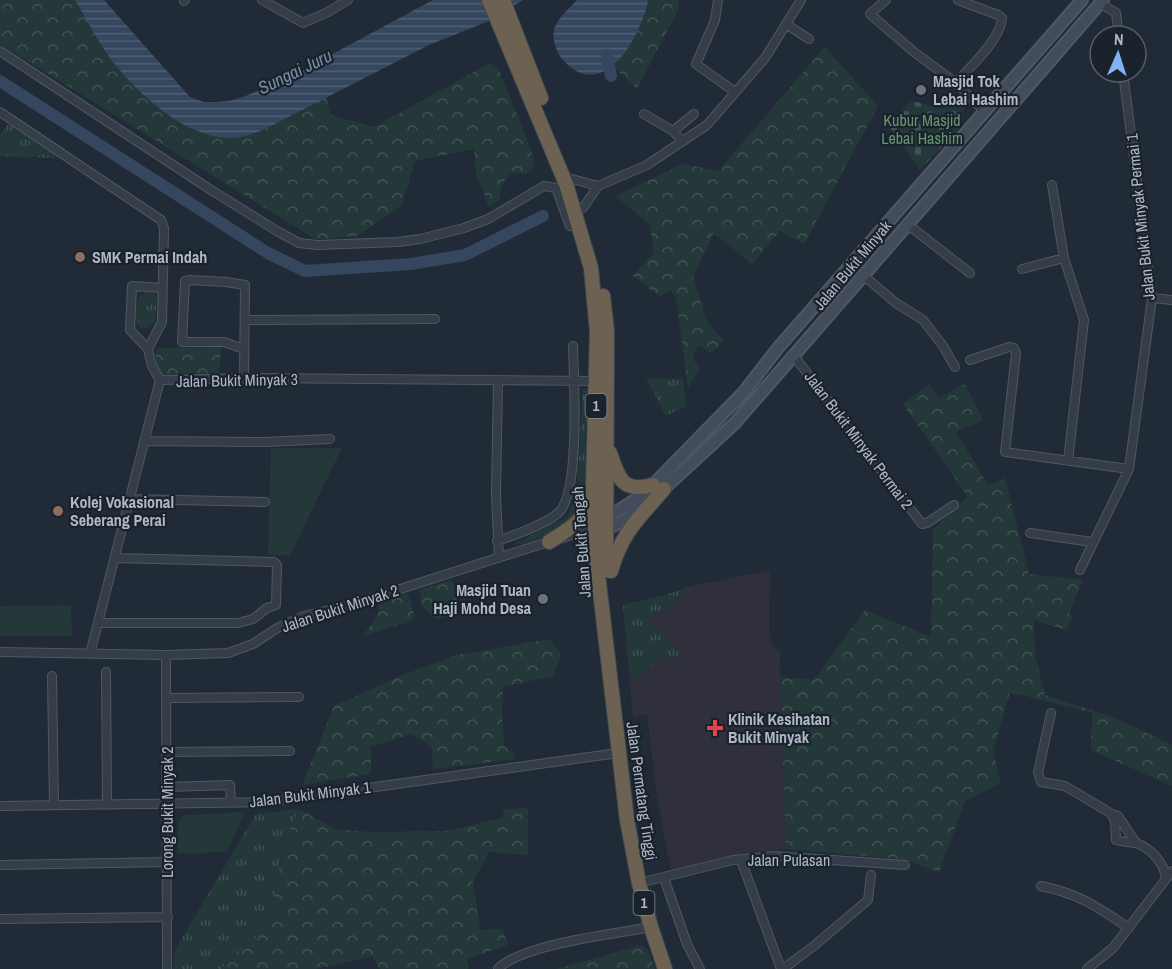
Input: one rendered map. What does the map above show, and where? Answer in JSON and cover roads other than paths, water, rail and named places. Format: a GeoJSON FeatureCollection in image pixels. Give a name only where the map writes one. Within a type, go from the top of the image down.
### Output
{"type":"FeatureCollection","features":[{"type":"Feature","properties":{"kind":"highway","name":"Jalan Bukit Tengah"},"geometry":{"type":"LineString","coordinates":[[489,0],[505,23],[573,178],[598,263],[606,320],[606,439],[601,527],[603,614]]}},
{"type":"Feature","properties":{"kind":"highway","name":"Jalan Bukit Tengah"},"geometry":{"type":"LineString","coordinates":[[503,0],[505,23],[566,184],[591,268],[594,289],[597,381],[593,487],[601,527]]}},
{"type":"Feature","properties":{"kind":"highway"},"geometry":{"type":"LineString","coordinates":[[606,439],[618,477],[625,484],[633,488],[658,487]]}},
{"type":"Feature","properties":{"kind":"highway"},"geometry":{"type":"LineString","coordinates":[[549,542],[579,521],[587,511],[593,487]]}},
{"type":"Feature","properties":{"kind":"highway"},"geometry":{"type":"LineString","coordinates":[[603,614],[610,576],[622,540],[658,487]]}},
{"type":"Feature","properties":{"kind":"highway","name":"Jalan Permatang Tinggi"},"geometry":{"type":"LineString","coordinates":[[603,614],[627,820],[639,883],[665,969]]}},
{"type":"Feature","properties":{"kind":"main road","name":"Jalan Bukit Minyak"},"geometry":{"type":"LineString","coordinates":[[601,527],[625,520],[658,487],[743,393],[778,348],[896,215],[1077,2]]}},
{"type":"Feature","properties":{"kind":"main road","name":"Jalan Bukit Minyak"},"geometry":{"type":"LineString","coordinates":[[658,487],[735,423],[1102,2]]}},
{"type":"Feature","properties":{"kind":"main road"},"geometry":{"type":"LineString","coordinates":[[896,215],[896,221],[907,224]]}},
{"type":"Feature","properties":{"kind":"main road"},"geometry":{"type":"LineString","coordinates":[[882,230],[891,231],[895,234],[895,238]]}},
{"type":"Feature","properties":{"kind":"street"},"geometry":{"type":"LineString","coordinates":[[262,0],[303,23],[348,0]]}},
{"type":"Feature","properties":{"kind":"street"},"geometry":{"type":"LineString","coordinates":[[718,0],[715,20],[696,64],[735,92]]}},
{"type":"Feature","properties":{"kind":"street"},"geometry":{"type":"LineString","coordinates":[[583,208],[598,186],[647,165],[707,124],[765,57],[801,0]]}},
{"type":"Feature","properties":{"kind":"street"},"geometry":{"type":"LineString","coordinates":[[886,0],[870,14],[914,52],[956,83],[985,112]]}},
{"type":"Feature","properties":{"kind":"street"},"geometry":{"type":"LineString","coordinates":[[956,83],[1002,25],[1002,18],[998,15],[958,0]]}},
{"type":"Feature","properties":{"kind":"street"},"geometry":{"type":"LineString","coordinates":[[1102,2],[1116,13],[1117,24]]}},
{"type":"Feature","properties":{"kind":"street"},"geometry":{"type":"LineString","coordinates":[[786,24],[809,39]]}},
{"type":"Feature","properties":{"kind":"street"},"geometry":{"type":"LineString","coordinates":[[0,51],[211,190],[299,243],[318,245],[420,239],[464,228],[488,219],[544,186],[556,188],[570,226],[579,224]]}},
{"type":"Feature","properties":{"kind":"street","name":"Jalan Bukit Minyak Permai 1"},"geometry":{"type":"LineString","coordinates":[[1080,570],[1129,469],[1152,298],[1125,84]]}},
{"type":"Feature","properties":{"kind":"street"},"geometry":{"type":"LineString","coordinates":[[0,112],[161,220],[165,228],[162,322],[148,349]]}},
{"type":"Feature","properties":{"kind":"street"},"geometry":{"type":"LineString","coordinates":[[644,114],[673,131],[682,141]]}},
{"type":"Feature","properties":{"kind":"street"},"geometry":{"type":"LineString","coordinates":[[673,131],[694,114]]}},
{"type":"Feature","properties":{"kind":"street"},"geometry":{"type":"LineString","coordinates":[[573,178],[598,186]]}},
{"type":"Feature","properties":{"kind":"street"},"geometry":{"type":"LineString","coordinates":[[1052,186],[1064,258],[1084,320],[1068,461]]}},
{"type":"Feature","properties":{"kind":"street"},"geometry":{"type":"LineString","coordinates":[[907,224],[970,273]]}},
{"type":"Feature","properties":{"kind":"street"},"geometry":{"type":"LineString","coordinates":[[1022,269],[1064,258]]}},
{"type":"Feature","properties":{"kind":"street"},"geometry":{"type":"LineString","coordinates":[[864,276],[896,303],[923,320],[944,346],[955,367]]}},
{"type":"Feature","properties":{"kind":"street"},"geometry":{"type":"LineString","coordinates":[[244,349],[224,342],[182,342],[185,281],[245,285],[244,379]]}},
{"type":"Feature","properties":{"kind":"street"},"geometry":{"type":"LineString","coordinates":[[160,380],[152,366],[148,349],[130,330],[132,286],[162,288]]}},
{"type":"Feature","properties":{"kind":"street"},"geometry":{"type":"LineString","coordinates":[[1152,298],[1172,300]]}},
{"type":"Feature","properties":{"kind":"street"},"geometry":{"type":"LineString","coordinates":[[245,320],[435,319]]}},
{"type":"Feature","properties":{"kind":"street"},"geometry":{"type":"LineString","coordinates":[[497,541],[560,513],[566,502],[571,486],[576,381],[573,346]]}},
{"type":"Feature","properties":{"kind":"street"},"geometry":{"type":"LineString","coordinates":[[970,360],[1009,346],[1016,352],[1005,452],[1129,469]]}},
{"type":"Feature","properties":{"kind":"street","name":"Jalan Bukit Minyak Permai 2"},"geometry":{"type":"LineString","coordinates":[[794,356],[922,524],[954,505]]}},
{"type":"Feature","properties":{"kind":"street","name":"Jalan Bukit Minyak 3"},"geometry":{"type":"LineString","coordinates":[[90,654],[160,380],[597,381]]}},
{"type":"Feature","properties":{"kind":"street"},"geometry":{"type":"LineString","coordinates":[[498,380],[497,541],[499,558]]}},
{"type":"Feature","properties":{"kind":"street"},"geometry":{"type":"LineString","coordinates":[[144,441],[266,442],[330,439]]}},
{"type":"Feature","properties":{"kind":"street"},"geometry":{"type":"LineString","coordinates":[[130,499],[265,502]]}},
{"type":"Feature","properties":{"kind":"street","name":"Jalan Bukit Minyak 2"},"geometry":{"type":"LineString","coordinates":[[0,652],[166,655],[228,653],[253,644],[279,627],[304,616],[350,605],[601,527]]}},
{"type":"Feature","properties":{"kind":"street"},"geometry":{"type":"LineString","coordinates":[[1030,533],[1092,542]]}},
{"type":"Feature","properties":{"kind":"street","name":"Jalan Bukit Minyak 2"},"geometry":{"type":"LineString","coordinates":[[99,623],[238,623],[253,620],[267,608],[276,605],[278,565],[274,562],[115,558]]}},
{"type":"Feature","properties":{"kind":"street","name":"Lorong Bukit Minyak 2"},"geometry":{"type":"LineString","coordinates":[[166,655],[167,969]]}},
{"type":"Feature","properties":{"kind":"street"},"geometry":{"type":"LineString","coordinates":[[106,672],[107,805]]}},
{"type":"Feature","properties":{"kind":"street"},"geometry":{"type":"LineString","coordinates":[[52,676],[54,805]]}},
{"type":"Feature","properties":{"kind":"street"},"geometry":{"type":"LineString","coordinates":[[166,698],[299,697]]}},
{"type":"Feature","properties":{"kind":"street"},"geometry":{"type":"LineString","coordinates":[[1051,713],[1038,773],[1041,782],[1065,786],[1118,816],[1136,843]]}},
{"type":"Feature","properties":{"kind":"street"},"geometry":{"type":"LineString","coordinates":[[167,752],[290,752]]}},
{"type":"Feature","properties":{"kind":"street","name":"Jalan Bukit Minyak 1"},"geometry":{"type":"LineString","coordinates":[[0,806],[268,802],[618,753]]}},
{"type":"Feature","properties":{"kind":"street"},"geometry":{"type":"LineString","coordinates":[[167,787],[230,785],[231,803]]}},
{"type":"Feature","properties":{"kind":"street"},"geometry":{"type":"LineString","coordinates":[[1112,814],[1116,840],[1136,843],[1151,852],[1161,862],[1166,879]]}},
{"type":"Feature","properties":{"kind":"street","name":"Jalan Pulasan"},"geometry":{"type":"LineString","coordinates":[[639,883],[741,860],[780,856],[905,865]]}},
{"type":"Feature","properties":{"kind":"street"},"geometry":{"type":"LineString","coordinates":[[741,860],[782,969],[815,945],[868,900],[871,875]]}},
{"type":"Feature","properties":{"kind":"street"},"geometry":{"type":"LineString","coordinates":[[0,866],[167,862]]}},
{"type":"Feature","properties":{"kind":"street"},"geometry":{"type":"LineString","coordinates":[[1087,969],[1113,948],[1172,871]]}},
{"type":"Feature","properties":{"kind":"street"},"geometry":{"type":"LineString","coordinates":[[664,878],[687,944],[700,969]]}},
{"type":"Feature","properties":{"kind":"street"},"geometry":{"type":"LineString","coordinates":[[1041,886],[1077,896],[1129,928]]}},
{"type":"Feature","properties":{"kind":"street"},"geometry":{"type":"LineString","coordinates":[[0,919],[168,916]]}},
{"type":"Feature","properties":{"kind":"street"},"geometry":{"type":"LineString","coordinates":[[498,969],[506,961],[539,948],[651,927]]}},
{"type":"Feature","properties":{"kind":"water"},"geometry":{"type":"Polygon","coordinates":[[[75,0],[104,0],[190,97],[204,102],[216,102],[243,97],[288,78],[433,0],[523,0],[489,21],[429,45],[269,127],[250,135],[230,138],[197,131],[180,123],[150,101],[108,55],[75,0]]]}},
{"type":"Feature","properties":{"kind":"water"},"geometry":{"type":"Polygon","coordinates":[[[577,0],[648,0],[638,31],[629,47],[618,61],[605,70],[591,75],[577,71],[562,59],[554,41],[556,25],[577,0]]]}},
{"type":"Feature","properties":{"kind":"waterway"},"geometry":{"type":"LineString","coordinates":[[607,55],[611,76]]}},
{"type":"Feature","properties":{"kind":"waterway"},"geometry":{"type":"LineString","coordinates":[[0,81],[268,253],[305,271],[411,264],[465,255],[543,216]]}},
{"type":"Feature","properties":{"kind":"place","name":"Masjid Tok Lebai Hashim"},"geometry":{"type":"Point","coordinates":[921,90]}},
{"type":"Feature","properties":{"kind":"place","name":"SMK Permai Indah"},"geometry":{"type":"Point","coordinates":[80,257]}},
{"type":"Feature","properties":{"kind":"place","name":"Kolej Vokasional Seberang Perai"},"geometry":{"type":"Point","coordinates":[58,511]}},
{"type":"Feature","properties":{"kind":"place","name":"Masjid Tuan Haji Mohd Desa"},"geometry":{"type":"Point","coordinates":[543,599]}},
{"type":"Feature","properties":{"kind":"place","name":"Klinik Kesihatan Bukit Minyak"},"geometry":{"type":"Point","coordinates":[715,728]}},
{"type":"Feature","properties":{"kind":"water label","name":"Sungai Juru"},"geometry":{"type":"Point","coordinates":[295,72]}},
{"type":"Feature","properties":{"kind":"park label","name":"Kubur Masjid Lebai Hashim"},"geometry":{"type":"Point","coordinates":[922,129]}}]}
